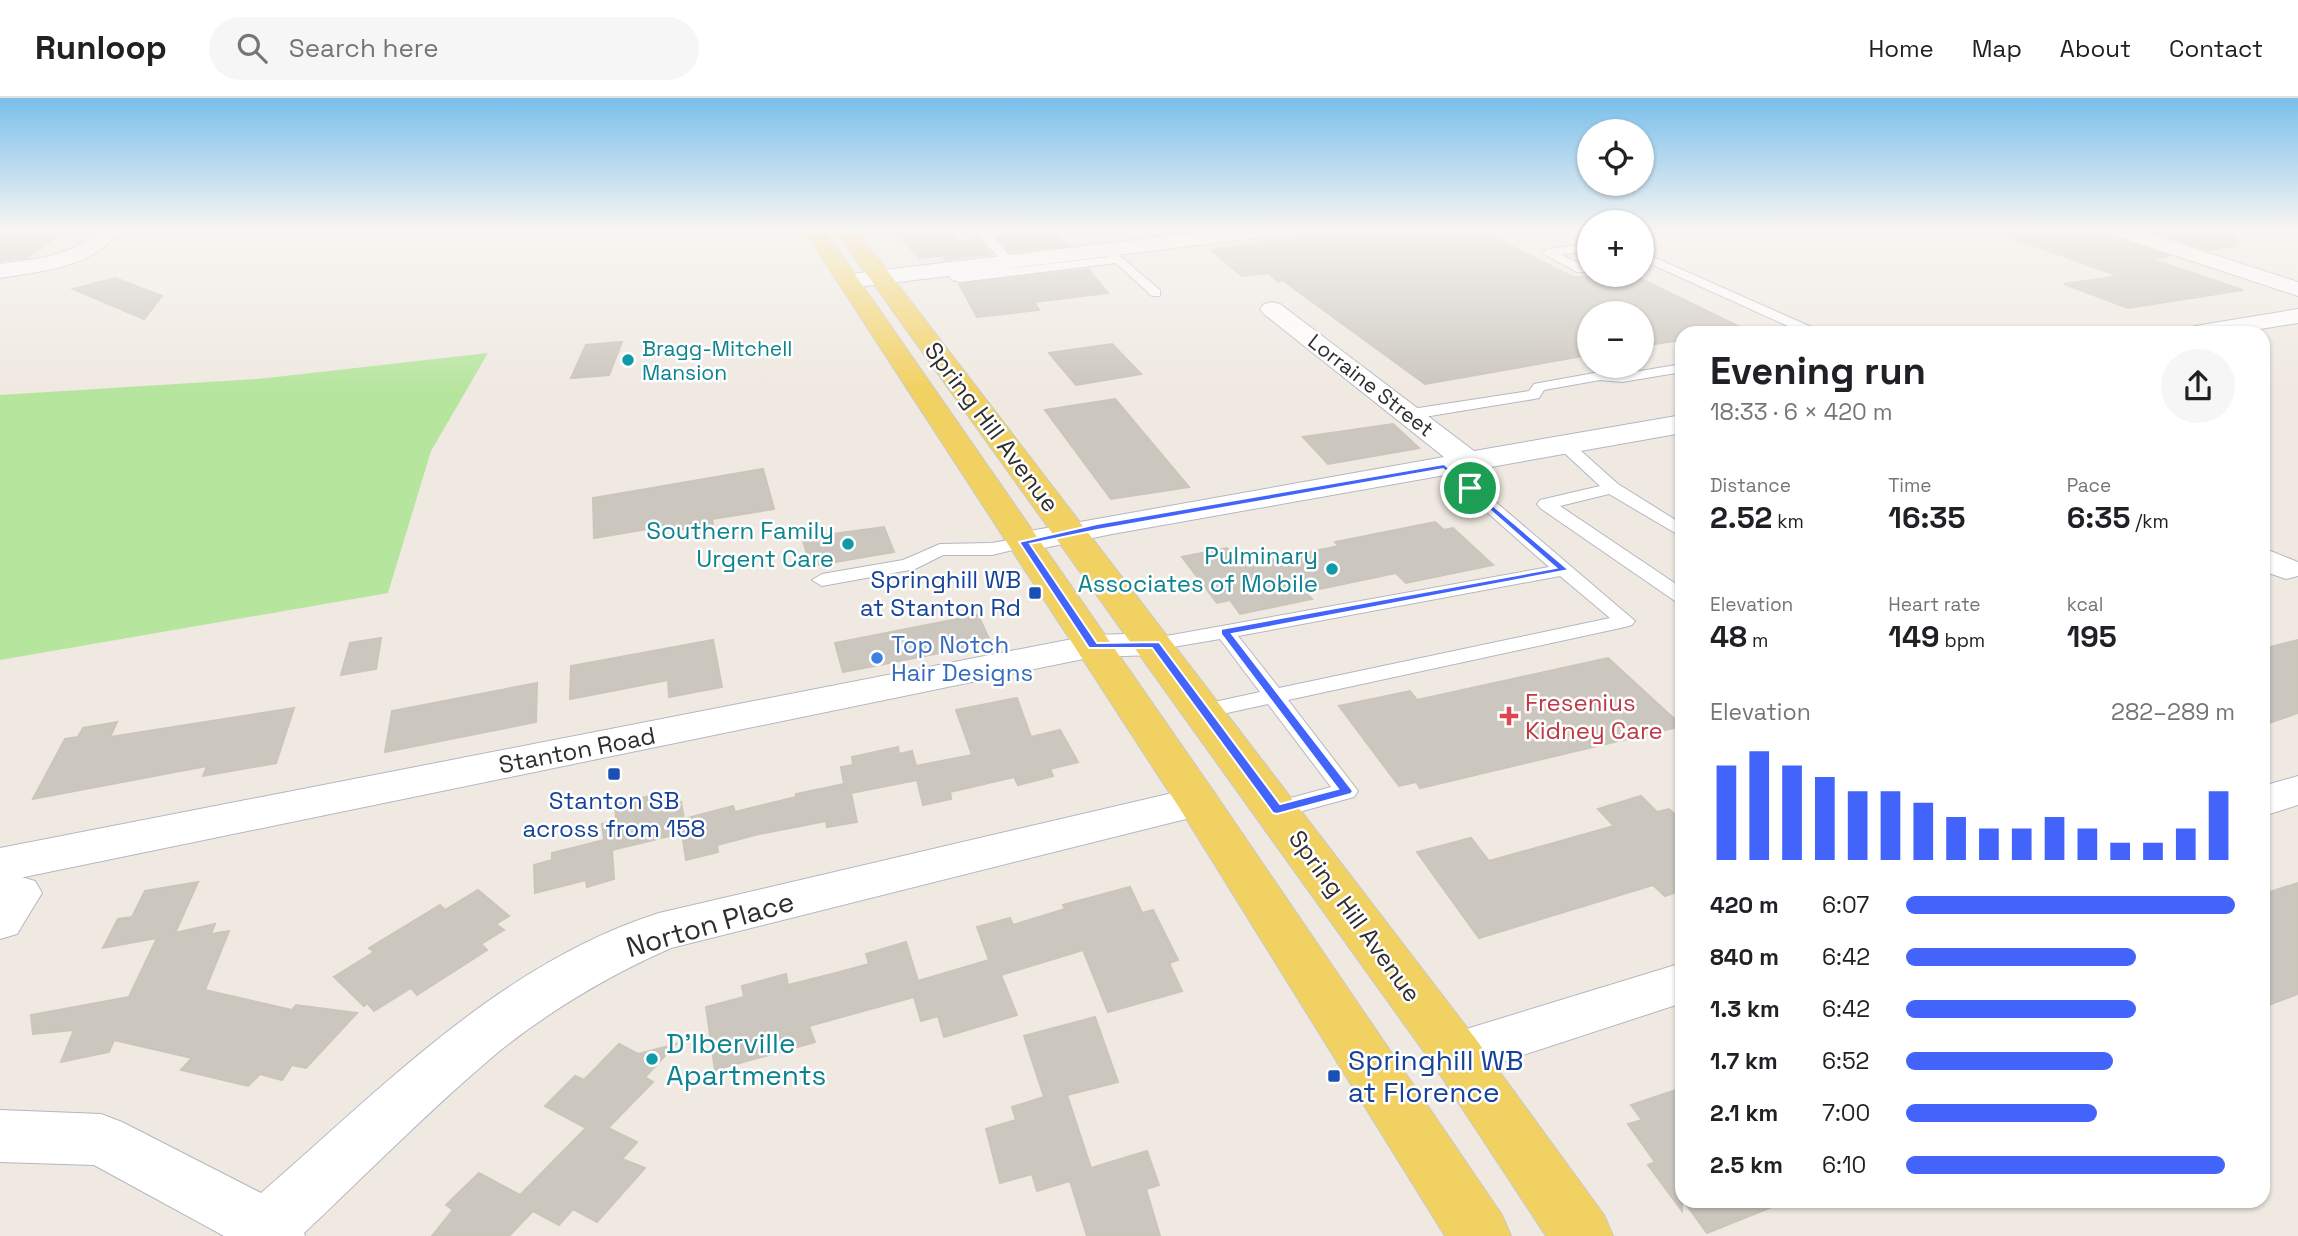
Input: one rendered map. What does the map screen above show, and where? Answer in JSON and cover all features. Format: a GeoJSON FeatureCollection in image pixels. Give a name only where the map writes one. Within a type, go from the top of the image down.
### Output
{"type":"FeatureCollection","features":[{"type":"Feature","properties":{"kind":"main road","name":"Spring Hill Avenue"},"geometry":{"type":"LineString","coordinates":[[867,283],[1024,542],[1198,802],[1480,1236]]}},
{"type":"Feature","properties":{"kind":"main road","name":"Spring Hill Avenue"},"geometry":{"type":"LineString","coordinates":[[868,283],[1071,532],[1456,1054],[1582,1236]]}},
{"type":"Feature","properties":{"kind":"street"},"geometry":{"type":"LineString","coordinates":[[2280,283],[2298,289]]}},
{"type":"Feature","properties":{"kind":"street","name":"Lorraine Street"},"geometry":{"type":"LineString","coordinates":[[1272,309],[1412,414],[1457,464]]}},
{"type":"Feature","properties":{"kind":"street"},"geometry":{"type":"LineString","coordinates":[[2237,326],[2298,316]]}},
{"type":"Feature","properties":{"kind":"street"},"geometry":{"type":"LineString","coordinates":[[1024,542],[1675,425]]}},
{"type":"Feature","properties":{"kind":"street","name":"Stanton Road"},"geometry":{"type":"LineString","coordinates":[[6,893],[1093,646],[1155,645]]}},
{"type":"Feature","properties":{"kind":"street"},"geometry":{"type":"LineString","coordinates":[[2270,799],[2298,790]]}},
{"type":"Feature","properties":{"kind":"street","name":"Norton Place"},"geometry":{"type":"LineString","coordinates":[[270,1231],[472,1042],[548,989],[608,954],[659,932],[1198,802]]}},
{"type":"Feature","properties":{"kind":"street"},"geometry":{"type":"LineString","coordinates":[[1456,1054],[1675,985]]}},
{"type":"Feature","properties":{"kind":"street"},"geometry":{"type":"LineString","coordinates":[[0,1136],[101,1140],[270,1231]]}},
{"type":"Feature","properties":{"kind":"lane"},"geometry":{"type":"LineString","coordinates":[[1145,283],[1156,293]]}},
{"type":"Feature","properties":{"kind":"lane"},"geometry":{"type":"LineString","coordinates":[[1699,283],[1797,326]]}},
{"type":"Feature","properties":{"kind":"lane"},"geometry":{"type":"LineString","coordinates":[[1412,414],[1534,395],[1539,387],[1600,376],[1622,378],[1675,369]]}},
{"type":"Feature","properties":{"kind":"lane"},"geometry":{"type":"LineString","coordinates":[[1564,445],[1612,488],[1675,527]]}},
{"type":"Feature","properties":{"kind":"lane"},"geometry":{"type":"LineString","coordinates":[[1204,711],[1625,621],[1563,570],[1457,464]]}},
{"type":"Feature","properties":{"kind":"lane"},"geometry":{"type":"LineString","coordinates":[[1612,488],[1546,504],[1675,592]]}},
{"type":"Feature","properties":{"kind":"lane"},"geometry":{"type":"LineString","coordinates":[[822,580],[908,565],[940,550],[992,549],[1024,542]]}},
{"type":"Feature","properties":{"kind":"lane"},"geometry":{"type":"LineString","coordinates":[[1155,645],[1563,570]]}},
{"type":"Feature","properties":{"kind":"lane"},"geometry":{"type":"LineString","coordinates":[[1225,632],[1346,791],[1277,810]]}},
{"type":"Feature","properties":{"kind":"green space"},"geometry":{"type":"Polygon","coordinates":[[[488,353],[431,451],[388,593],[0,660],[0,395],[258,379],[488,353]]]}},
{"type":"Feature","properties":{"kind":"building"},"geometry":{"type":"Polygon","coordinates":[[[96,283],[128,283],[162,296],[144,319],[73,289],[96,283]]]}},
{"type":"Feature","properties":{"kind":"building"},"geometry":{"type":"Polygon","coordinates":[[[1100,283],[1108,293],[1034,302],[1039,310],[977,317],[959,284],[1100,283]]]}},
{"type":"Feature","properties":{"kind":"building"},"geometry":{"type":"Polygon","coordinates":[[[1287,283],[1577,283],[1577,287],[1654,285],[1738,326],[1675,326],[1675,341],[1654,344],[1654,301],[1577,301],[1577,357],[1425,384],[1287,283]]]}},
{"type":"Feature","properties":{"kind":"building"},"geometry":{"type":"Polygon","coordinates":[[[2223,283],[2243,290],[2128,308],[2064,284],[2223,283]]]}},
{"type":"Feature","properties":{"kind":"building"},"geometry":{"type":"Polygon","coordinates":[[[622,342],[609,375],[571,378],[586,345],[622,342]]]}},
{"type":"Feature","properties":{"kind":"building"},"geometry":{"type":"Polygon","coordinates":[[[1112,344],[1141,374],[1076,385],[1049,353],[1112,344]]]}},
{"type":"Feature","properties":{"kind":"building"},"geometry":{"type":"Polygon","coordinates":[[[1115,399],[1189,487],[1111,499],[1045,410],[1115,399]]]}},
{"type":"Feature","properties":{"kind":"building"},"geometry":{"type":"Polygon","coordinates":[[[1393,424],[1419,448],[1328,464],[1303,437],[1393,424]]]}},
{"type":"Feature","properties":{"kind":"building"},"geometry":{"type":"Polygon","coordinates":[[[763,469],[774,509],[712,519],[713,524],[672,531],[671,525],[594,538],[593,498],[763,469]]]}},
{"type":"Feature","properties":{"kind":"building","name":"Pulminary Associates of Mobile"},"geometry":{"type":"Polygon","coordinates":[[[1435,522],[1444,530],[1453,528],[1493,565],[1406,583],[1396,573],[1305,592],[1312,599],[1240,614],[1230,600],[1217,603],[1182,557],[1227,548],[1235,557],[1245,555],[1252,564],[1339,546],[1335,542],[1435,522]]]}},
{"type":"Feature","properties":{"kind":"building","name":"Southern Family Urgent Care"},"geometry":{"type":"Polygon","coordinates":[[[884,527],[894,552],[811,566],[802,538],[884,527]]]}},
{"type":"Feature","properties":{"kind":"building","name":"Top Notch Hair Designs"},"geometry":{"type":"Polygon","coordinates":[[[978,615],[991,643],[843,672],[835,643],[978,615]]]}},
{"type":"Feature","properties":{"kind":"building"},"geometry":{"type":"Polygon","coordinates":[[[381,638],[376,669],[341,675],[350,643],[381,638]]]}},
{"type":"Feature","properties":{"kind":"building"},"geometry":{"type":"Polygon","coordinates":[[[713,640],[722,687],[669,697],[668,680],[570,699],[571,666],[713,640]]]}},
{"type":"Feature","properties":{"kind":"building"},"geometry":{"type":"Polygon","coordinates":[[[2298,640],[2298,713],[2270,723],[2270,647],[2298,640]]]}},
{"type":"Feature","properties":{"kind":"building","name":"Fresenius Kidney Care"},"geometry":{"type":"Polygon","coordinates":[[[1608,658],[1675,720],[1675,728],[1420,788],[1416,782],[1399,786],[1339,706],[1410,691],[1417,700],[1608,658]]]}},
{"type":"Feature","properties":{"kind":"building"},"geometry":{"type":"Polygon","coordinates":[[[537,683],[536,722],[385,752],[392,711],[537,683]]]}},
{"type":"Feature","properties":{"kind":"building"},"geometry":{"type":"Polygon","coordinates":[[[1017,698],[1031,737],[1060,730],[1078,762],[1050,769],[1053,776],[1018,785],[1014,777],[950,792],[951,799],[923,805],[917,780],[851,793],[857,822],[827,827],[826,821],[759,834],[717,845],[718,852],[686,860],[682,833],[612,850],[614,879],[587,887],[586,880],[535,893],[534,865],[552,860],[552,853],[604,840],[602,824],[616,820],[615,804],[663,793],[665,806],[681,802],[684,819],[733,806],[735,812],[796,797],[796,794],[844,784],[841,767],[853,765],[852,757],[898,747],[899,754],[912,751],[916,766],[972,755],[956,710],[1017,698]]]}},
{"type":"Feature","properties":{"kind":"building"},"geometry":{"type":"Polygon","coordinates":[[[294,708],[276,763],[203,776],[207,766],[33,799],[65,739],[78,737],[83,728],[117,722],[110,737],[294,708]]]}},
{"type":"Feature","properties":{"kind":"building"},"geometry":{"type":"Polygon","coordinates":[[[1641,796],[1657,812],[1669,809],[1675,815],[1675,892],[1665,896],[1653,885],[1479,938],[1417,852],[1471,838],[1489,861],[1614,826],[1598,809],[1641,796]]]}},
{"type":"Feature","properties":{"kind":"building"},"geometry":{"type":"Polygon","coordinates":[[[198,882],[175,933],[215,924],[211,934],[229,931],[205,990],[292,1010],[296,1005],[357,1013],[306,1068],[292,1065],[282,1080],[260,1074],[248,1086],[181,1070],[192,1058],[114,1040],[109,1052],[61,1062],[74,1030],[33,1034],[31,1015],[129,997],[157,938],[103,948],[118,919],[132,917],[145,891],[198,882]]]}},
{"type":"Feature","properties":{"kind":"building"},"geometry":{"type":"Polygon","coordinates":[[[2298,883],[2298,994],[2270,1004],[2270,892],[2298,883]]]}},
{"type":"Feature","properties":{"kind":"building"},"geometry":{"type":"Polygon","coordinates":[[[1130,887],[1142,913],[1153,910],[1178,960],[1169,963],[1182,991],[1108,1012],[1083,950],[1001,975],[1017,1015],[944,1037],[938,1016],[921,1021],[914,997],[809,1026],[815,1042],[715,1070],[706,1007],[744,997],[742,986],[786,974],[788,985],[836,973],[869,964],[866,954],[906,942],[918,981],[989,960],[977,927],[1010,918],[1013,925],[1065,909],[1063,905],[1130,887]]]}},
{"type":"Feature","properties":{"kind":"building"},"geometry":{"type":"Polygon","coordinates":[[[478,890],[509,916],[496,924],[504,930],[481,944],[487,950],[417,995],[411,988],[374,1011],[367,1003],[364,1006],[334,977],[374,952],[369,948],[440,905],[445,910],[478,890]]]}},
{"type":"Feature","properties":{"kind":"building"},"geometry":{"type":"Polygon","coordinates":[[[1095,1017],[1118,1082],[1067,1095],[1091,1168],[1147,1151],[1159,1185],[1146,1189],[1160,1236],[1087,1236],[1070,1181],[1037,1191],[1032,1174],[1000,1183],[986,1129],[1016,1120],[1012,1107],[1044,1097],[1024,1036],[1095,1017]]]}},
{"type":"Feature","properties":{"kind":"building"},"geometry":{"type":"Polygon","coordinates":[[[619,1044],[638,1054],[676,1044],[645,1077],[653,1082],[608,1128],[637,1142],[622,1159],[645,1168],[597,1222],[573,1209],[559,1225],[533,1211],[509,1236],[432,1236],[453,1210],[446,1205],[479,1173],[520,1195],[586,1128],[545,1106],[575,1076],[584,1080],[619,1044]]]}},
{"type":"Feature","properties":{"kind":"building"},"geometry":{"type":"Polygon","coordinates":[[[1675,1090],[1675,1202],[1648,1165],[1655,1162],[1628,1124],[1642,1120],[1631,1105],[1675,1090]]]}},
{"type":"Feature","properties":{"kind":"building"},"geometry":{"type":"Polygon","coordinates":[[[1689,1208],[1769,1208],[1707,1233],[1689,1208]]]}},
{"type":"Feature","properties":{"kind":"place","name":"Bragg-Mitchell Mansion"},"geometry":{"type":"Point","coordinates":[628,360]}},
{"type":"Feature","properties":{"kind":"place","name":"Southern Family Urgent Care"},"geometry":{"type":"Point","coordinates":[848,544]}},
{"type":"Feature","properties":{"kind":"place","name":"Pulminary Associates of Mobile"},"geometry":{"type":"Point","coordinates":[1332,569]}},
{"type":"Feature","properties":{"kind":"place","name":"Springhill WB at Stanton Rd"},"geometry":{"type":"Point","coordinates":[1035,593]}},
{"type":"Feature","properties":{"kind":"place","name":"Top Notch Hair Designs"},"geometry":{"type":"Point","coordinates":[877,658]}},
{"type":"Feature","properties":{"kind":"place","name":"Fresenius Kidney Care"},"geometry":{"type":"Point","coordinates":[1509,716]}},
{"type":"Feature","properties":{"kind":"place","name":"Stanton SB across from 158"},"geometry":{"type":"Point","coordinates":[614,774]}},
{"type":"Feature","properties":{"kind":"place","name":"D'Iberville Apartments"},"geometry":{"type":"Point","coordinates":[652,1059]}},
{"type":"Feature","properties":{"kind":"place","name":"Springhill WB at Florence"},"geometry":{"type":"Point","coordinates":[1334,1076]}},
{"type":"Feature","properties":{"kind":"route"},"geometry":{"type":"LineString","coordinates":[[1444,466],[1470,488],[1563,570],[1225,632],[1346,791],[1277,810],[1155,645],[1093,646],[1024,542],[1444,466]]}}]}
